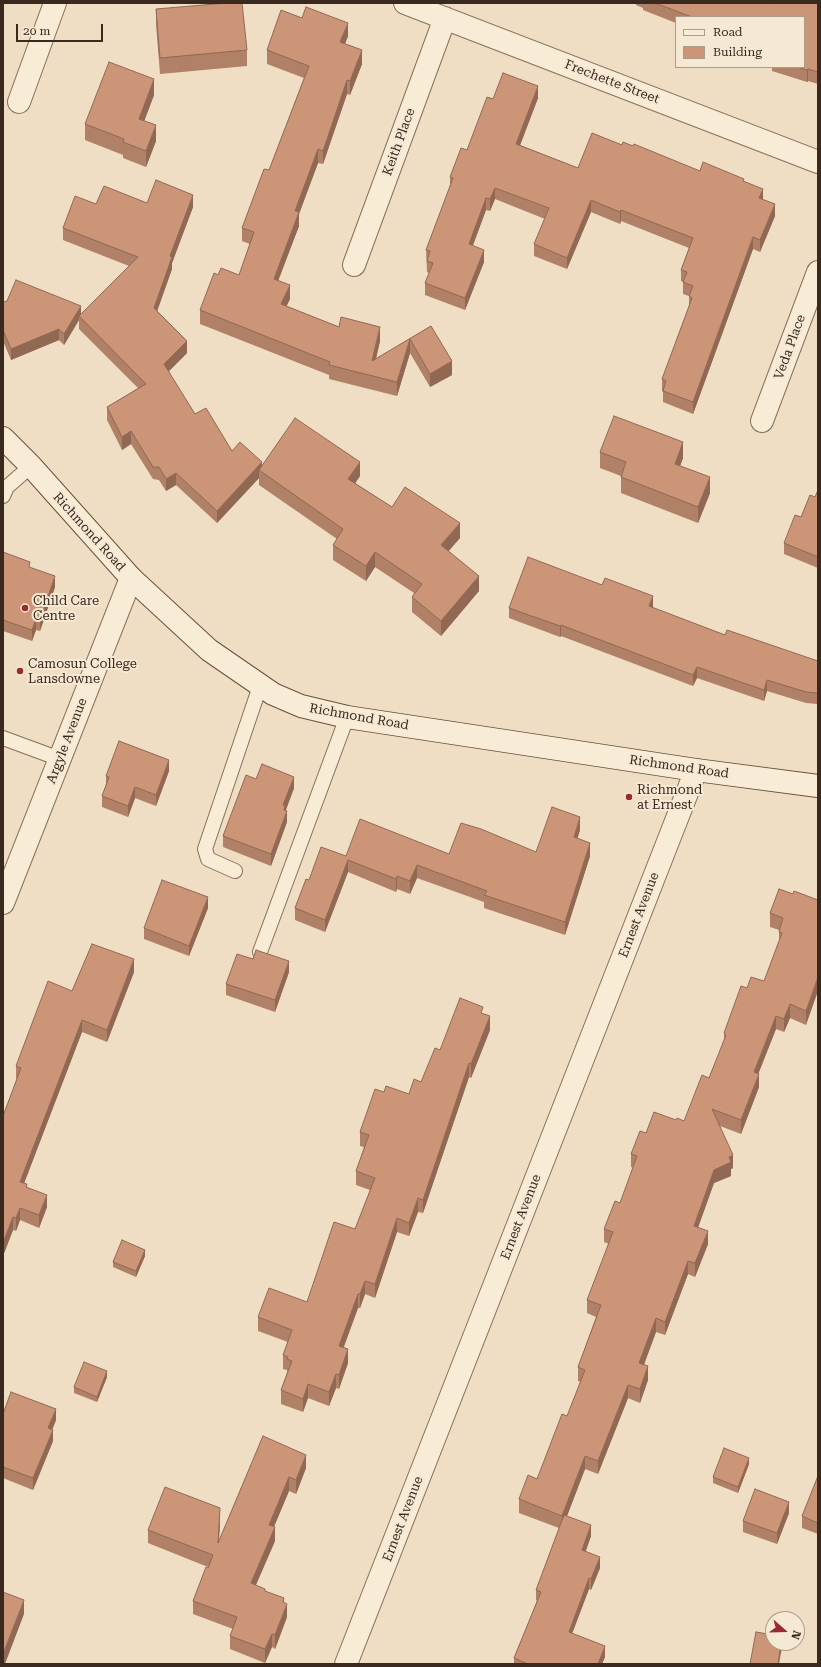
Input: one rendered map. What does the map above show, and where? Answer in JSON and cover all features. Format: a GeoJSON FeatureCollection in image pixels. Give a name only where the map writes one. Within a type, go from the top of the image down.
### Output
{"type":"FeatureCollection","features":[{"type":"Feature","properties":{"kind":"street"},"geometry":{"type":"LineString","coordinates":[[19,102],[55,3]]}},
{"type":"Feature","properties":{"kind":"street","name":"Frechette Street"},"geometry":{"type":"LineString","coordinates":[[405,3],[818,162]]}},
{"type":"Feature","properties":{"kind":"street","name":"Keith Place"},"geometry":{"type":"LineString","coordinates":[[354,265],[444,18]]}},
{"type":"Feature","properties":{"kind":"street","name":"Veda Place"},"geometry":{"type":"LineString","coordinates":[[762,422],[818,272]]}},
{"type":"Feature","properties":{"kind":"street","name":"Richmond Road"},"geometry":{"type":"LineString","coordinates":[[3,438],[31,466],[131,578],[209,650],[273,694],[301,706],[348,717],[696,770],[818,786]]}},
{"type":"Feature","properties":{"kind":"street","name":"Argyle Avenue"},"geometry":{"type":"LineString","coordinates":[[3,903],[131,578]]}},
{"type":"Feature","properties":{"kind":"street","name":"Ernest Avenue"},"geometry":{"type":"LineString","coordinates":[[346,1664],[696,770]]}},
{"type":"Feature","properties":{"kind":"lane"},"geometry":{"type":"LineString","coordinates":[[3,496],[7,487],[31,466]]}},
{"type":"Feature","properties":{"kind":"lane"},"geometry":{"type":"LineString","coordinates":[[235,871],[208,860],[206,849],[260,686]]}},
{"type":"Feature","properties":{"kind":"lane"},"geometry":{"type":"LineString","coordinates":[[260,952],[348,717]]}},
{"type":"Feature","properties":{"kind":"lane"},"geometry":{"type":"LineString","coordinates":[[3,738],[60,759]]}},
{"type":"Feature","properties":{"kind":"building"},"geometry":{"type":"Polygon","coordinates":[[[242,3],[247,50],[160,58],[156,9],[242,3]]]}},
{"type":"Feature","properties":{"kind":"building"},"geometry":{"type":"Polygon","coordinates":[[[655,3],[818,3],[818,72],[800,68],[805,68],[805,16],[689,16],[655,3]]]}},
{"type":"Feature","properties":{"kind":"building"},"geometry":{"type":"Polygon","coordinates":[[[306,7],[348,23],[340,42],[362,50],[350,81],[347,80],[323,151],[318,149],[295,211],[299,212],[274,279],[290,285],[281,304],[339,327],[341,317],[380,327],[372,361],[431,326],[452,361],[430,374],[410,339],[397,382],[329,365],[330,362],[200,310],[214,273],[218,275],[221,268],[239,275],[254,232],[242,228],[264,169],[269,170],[309,66],[267,50],[281,10],[302,18],[306,7]]]}},
{"type":"Feature","properties":{"kind":"building"},"geometry":{"type":"Polygon","coordinates":[[[109,62],[154,79],[139,119],[156,125],[146,151],[123,142],[124,139],[85,124],[109,62]]]}},
{"type":"Feature","properties":{"kind":"building"},"geometry":{"type":"Polygon","coordinates":[[[503,73],[538,86],[516,144],[578,168],[592,133],[622,145],[623,142],[633,146],[634,144],[700,171],[703,162],[744,179],[743,181],[763,189],[759,198],[775,204],[760,240],[753,237],[693,402],[663,391],[666,381],[662,379],[692,298],[689,296],[693,286],[683,282],[687,272],[681,270],[693,238],[591,200],[567,258],[534,244],[549,208],[495,188],[490,199],[486,198],[469,244],[484,250],[465,298],[425,283],[433,263],[427,261],[430,251],[426,250],[453,178],[450,177],[461,148],[467,150],[487,97],[493,99],[503,73]]]}},
{"type":"Feature","properties":{"kind":"building"},"geometry":{"type":"Polygon","coordinates":[[[156,180],[193,195],[170,256],[172,257],[154,308],[187,341],[164,364],[195,414],[206,408],[232,451],[240,442],[262,462],[217,511],[176,473],[166,479],[159,467],[153,467],[131,431],[122,437],[107,407],[146,384],[79,316],[138,257],[63,228],[75,196],[96,204],[104,186],[147,203],[156,180]]]}},
{"type":"Feature","properties":{"kind":"building"},"geometry":{"type":"Polygon","coordinates":[[[16,280],[81,306],[64,334],[59,329],[11,349],[3,330],[3,302],[7,301],[16,280]]]}},
{"type":"Feature","properties":{"kind":"building"},"geometry":{"type":"Polygon","coordinates":[[[614,416],[683,442],[675,464],[710,477],[698,507],[621,477],[626,462],[600,452],[614,416]]]}},
{"type":"Feature","properties":{"kind":"building"},"geometry":{"type":"Polygon","coordinates":[[[295,418],[360,462],[348,479],[392,507],[405,487],[460,523],[441,545],[479,576],[441,621],[412,597],[422,584],[375,552],[366,566],[333,545],[343,529],[259,470],[295,418]]]}},
{"type":"Feature","properties":{"kind":"building"},"geometry":{"type":"Polygon","coordinates":[[[818,490],[818,557],[784,543],[795,515],[801,517],[810,495],[815,497],[818,490]]]}},
{"type":"Feature","properties":{"kind":"building","name":"Child Care Centre"},"geometry":{"type":"Polygon","coordinates":[[[3,552],[30,562],[29,567],[55,576],[40,620],[36,619],[32,630],[3,620],[3,552]]]}},
{"type":"Feature","properties":{"kind":"building"},"geometry":{"type":"Polygon","coordinates":[[[528,557],[602,585],[605,578],[653,596],[649,606],[725,635],[727,630],[818,661],[818,693],[806,692],[767,680],[764,690],[697,667],[693,675],[561,625],[560,626],[509,608],[528,557]]]}},
{"type":"Feature","properties":{"kind":"building"},"geometry":{"type":"Polygon","coordinates":[[[119,741],[169,760],[156,795],[135,787],[128,806],[102,796],[109,777],[106,776],[119,741]]]}},
{"type":"Feature","properties":{"kind":"building"},"geometry":{"type":"Polygon","coordinates":[[[262,764],[294,777],[283,805],[285,805],[284,810],[287,811],[271,854],[223,836],[246,775],[256,779],[262,764]]]}},
{"type":"Feature","properties":{"kind":"building"},"geometry":{"type":"Polygon","coordinates":[[[552,807],[580,817],[574,837],[590,843],[565,922],[484,895],[487,891],[417,865],[410,881],[397,876],[396,879],[348,860],[325,920],[295,908],[306,879],[309,880],[321,847],[346,856],[360,819],[449,854],[461,823],[481,829],[536,852],[552,807]]]}},
{"type":"Feature","properties":{"kind":"building"},"geometry":{"type":"Polygon","coordinates":[[[162,880],[208,897],[189,946],[144,928],[162,880]]]}},
{"type":"Feature","properties":{"kind":"building"},"geometry":{"type":"Polygon","coordinates":[[[779,889],[793,894],[794,891],[818,900],[818,977],[806,1011],[790,1004],[784,1019],[776,1016],[754,1072],[759,1074],[741,1120],[712,1109],[733,1155],[729,1157],[731,1162],[714,1170],[694,1226],[708,1231],[695,1263],[688,1261],[665,1322],[656,1318],[639,1363],[648,1366],[640,1389],[628,1385],[598,1461],[585,1456],[562,1516],[519,1499],[528,1475],[537,1479],[562,1414],[567,1416],[585,1370],[578,1367],[601,1305],[587,1300],[613,1232],[604,1229],[615,1201],[620,1203],[637,1156],[631,1154],[640,1131],[646,1133],[654,1112],[676,1120],[677,1118],[684,1121],[702,1075],[709,1078],[726,1035],[724,1033],[741,986],[747,988],[751,977],[764,981],[782,933],[779,932],[783,918],[770,913],[779,889]]]}},
{"type":"Feature","properties":{"kind":"building"},"geometry":{"type":"Polygon","coordinates":[[[92,944],[134,959],[107,1030],[82,1020],[20,1182],[27,1184],[26,1187],[47,1195],[39,1215],[20,1208],[16,1218],[13,1217],[3,1243],[3,1116],[21,1068],[16,1066],[48,981],[72,991],[92,944]]]}},
{"type":"Feature","properties":{"kind":"building"},"geometry":{"type":"Polygon","coordinates":[[[256,950],[289,961],[275,1000],[226,984],[237,954],[253,959],[256,950]]]}},
{"type":"Feature","properties":{"kind":"building"},"geometry":{"type":"Polygon","coordinates":[[[460,998],[483,1007],[481,1013],[490,1016],[471,1064],[469,1063],[423,1200],[418,1198],[409,1223],[397,1218],[375,1284],[365,1281],[360,1294],[358,1294],[339,1346],[348,1349],[339,1375],[336,1374],[329,1392],[308,1384],[303,1399],[281,1390],[292,1361],[283,1355],[292,1330],[258,1317],[269,1288],[307,1302],[334,1222],[355,1229],[375,1178],[356,1171],[369,1135],[360,1132],[375,1089],[384,1092],[386,1086],[409,1094],[414,1079],[421,1082],[435,1048],[440,1050],[460,998]]]}},
{"type":"Feature","properties":{"kind":"building"},"geometry":{"type":"Polygon","coordinates":[[[122,1240],[145,1250],[136,1271],[113,1262],[122,1240]]]}},
{"type":"Feature","properties":{"kind":"building"},"geometry":{"type":"Polygon","coordinates":[[[84,1362],[107,1371],[97,1397],[74,1387],[84,1362]]]}},
{"type":"Feature","properties":{"kind":"building"},"geometry":{"type":"Polygon","coordinates":[[[11,1392],[56,1409],[48,1428],[53,1430],[33,1478],[3,1467],[3,1414],[11,1392]]]}},
{"type":"Feature","properties":{"kind":"building"},"geometry":{"type":"Polygon","coordinates":[[[263,1436],[306,1455],[296,1480],[289,1477],[269,1525],[275,1527],[251,1583],[265,1589],[265,1591],[284,1598],[283,1602],[287,1604],[275,1635],[272,1634],[265,1649],[230,1636],[237,1617],[193,1601],[206,1567],[208,1568],[213,1555],[148,1530],[165,1487],[220,1508],[218,1543],[263,1436]]]}},
{"type":"Feature","properties":{"kind":"building"},"geometry":{"type":"Polygon","coordinates":[[[724,1448],[749,1458],[738,1487],[713,1477],[724,1448]]]}},
{"type":"Feature","properties":{"kind":"building"},"geometry":{"type":"Polygon","coordinates":[[[818,1476],[818,1523],[802,1516],[818,1476]]]}},
{"type":"Feature","properties":{"kind":"building"},"geometry":{"type":"Polygon","coordinates":[[[755,1489],[789,1502],[777,1533],[743,1521],[755,1489]]]}},
{"type":"Feature","properties":{"kind":"building"},"geometry":{"type":"Polygon","coordinates":[[[564,1515],[591,1525],[582,1550],[600,1557],[591,1579],[589,1578],[569,1632],[605,1646],[598,1664],[528,1664],[514,1658],[541,1592],[536,1590],[564,1515]]]}},
{"type":"Feature","properties":{"kind":"building"},"geometry":{"type":"Polygon","coordinates":[[[3,1592],[24,1600],[3,1654],[3,1592]]]}},
{"type":"Feature","properties":{"kind":"building"},"geometry":{"type":"Polygon","coordinates":[[[756,1632],[765,1634],[765,1651],[780,1651],[778,1664],[750,1664],[756,1632]]]}},
{"type":"Feature","properties":{"kind":"place","name":"Child Care Centre"},"geometry":{"type":"Point","coordinates":[25,608]}},
{"type":"Feature","properties":{"kind":"place","name":"Camosun College Lansdowne"},"geometry":{"type":"Point","coordinates":[20,671]}},
{"type":"Feature","properties":{"kind":"place","name":"Richmond at Ernest"},"geometry":{"type":"Point","coordinates":[629,797]}}]}
